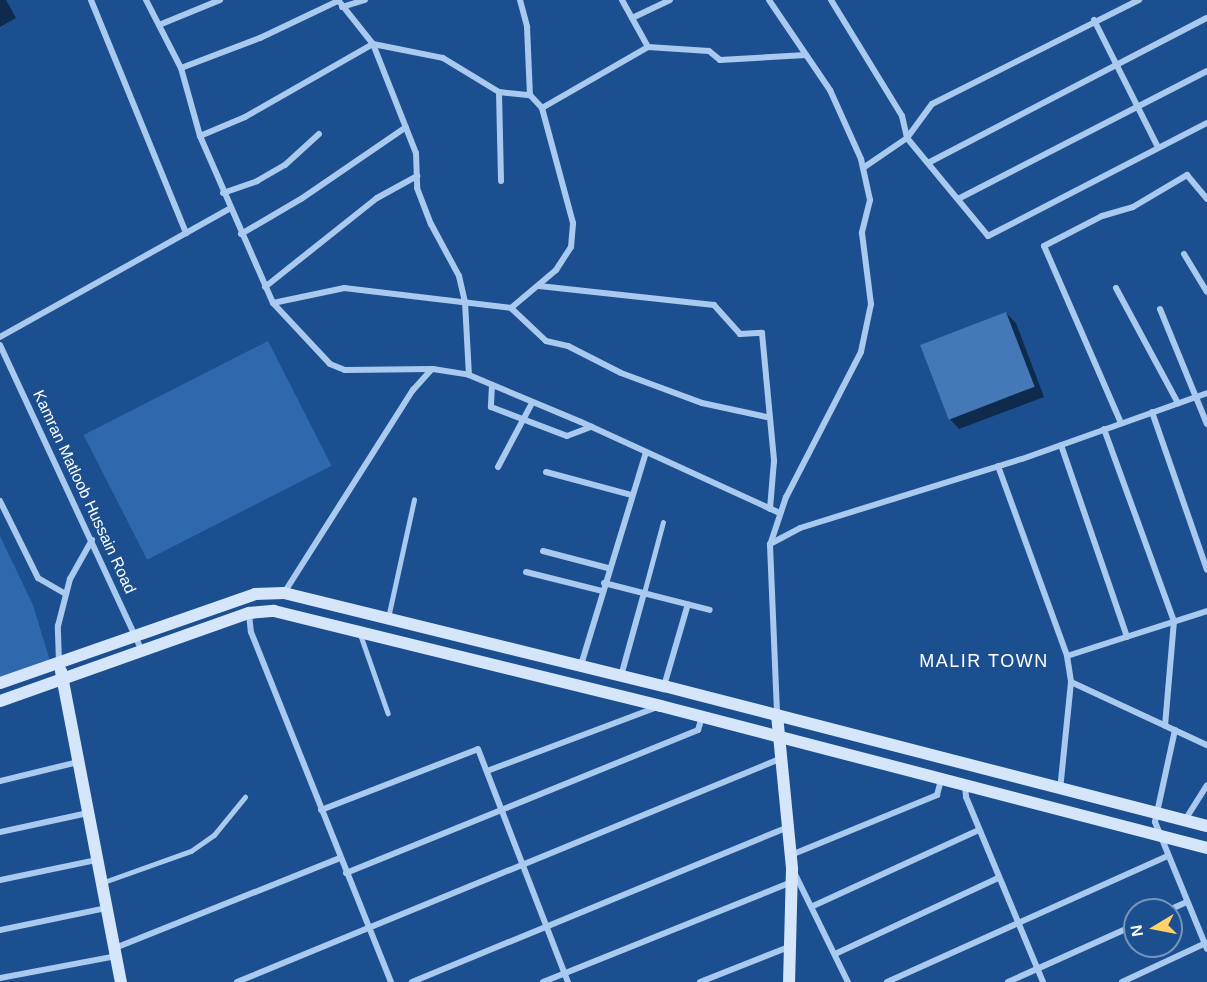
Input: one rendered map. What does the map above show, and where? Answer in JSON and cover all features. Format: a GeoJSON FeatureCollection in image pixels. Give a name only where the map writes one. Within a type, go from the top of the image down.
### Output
{"type":"FeatureCollection","features":[{"type":"Feature","properties":{"kind":"main road"},"geometry":{"type":"LineString","coordinates":[[0,683],[255,594],[284,593],[388,621],[581,665],[1060,791],[1155,811],[1207,826]]}},
{"type":"Feature","properties":{"kind":"main road"},"geometry":{"type":"LineString","coordinates":[[0,701],[249,613],[274,611],[661,706],[1207,848]]}},
{"type":"Feature","properties":{"kind":"main road"},"geometry":{"type":"LineString","coordinates":[[434,651],[438,632]]}},
{"type":"Feature","properties":{"kind":"main road"},"geometry":{"type":"LineString","coordinates":[[59,662],[121,982]]}},
{"type":"Feature","properties":{"kind":"main road"},"geometry":{"type":"LineString","coordinates":[[777,715],[783,758],[792,875],[789,982]]}},
{"type":"Feature","properties":{"kind":"street"},"geometry":{"type":"LineString","coordinates":[[91,0],[186,233]]}},
{"type":"Feature","properties":{"kind":"street"},"geometry":{"type":"LineString","coordinates":[[146,0],[181,68],[200,136],[273,303],[330,364],[338,368],[433,369],[469,375],[591,427],[780,513]]}},
{"type":"Feature","properties":{"kind":"street"},"geometry":{"type":"LineString","coordinates":[[159,25],[220,0]]}},
{"type":"Feature","properties":{"kind":"street"},"geometry":{"type":"LineString","coordinates":[[181,68],[260,38],[339,3],[366,0]]}},
{"type":"Feature","properties":{"kind":"street"},"geometry":{"type":"LineString","coordinates":[[511,308],[538,286],[571,247],[573,223],[542,108],[530,95],[527,27],[520,0]]}},
{"type":"Feature","properties":{"kind":"street"},"geometry":{"type":"LineString","coordinates":[[622,0],[648,47]]}},
{"type":"Feature","properties":{"kind":"street"},"geometry":{"type":"LineString","coordinates":[[632,18],[670,0]]}},
{"type":"Feature","properties":{"kind":"street"},"geometry":{"type":"LineString","coordinates":[[769,0],[830,90],[863,168],[870,200],[862,233],[871,304],[861,352],[780,513],[770,545],[777,715]]}},
{"type":"Feature","properties":{"kind":"street"},"geometry":{"type":"LineString","coordinates":[[831,0],[902,116],[907,138],[988,236],[1207,123]]}},
{"type":"Feature","properties":{"kind":"street"},"geometry":{"type":"LineString","coordinates":[[863,168],[907,138],[932,104],[1094,20],[1139,0]]}},
{"type":"Feature","properties":{"kind":"street"},"geometry":{"type":"LineString","coordinates":[[339,3],[373,44],[416,153],[417,188],[430,224],[459,276],[465,302],[469,375]]}},
{"type":"Feature","properties":{"kind":"street"},"geometry":{"type":"LineString","coordinates":[[928,163],[1115,63],[1207,18]]}},
{"type":"Feature","properties":{"kind":"street"},"geometry":{"type":"LineString","coordinates":[[1094,20],[1158,147]]}},
{"type":"Feature","properties":{"kind":"street"},"geometry":{"type":"LineString","coordinates":[[200,136],[245,117],[373,44],[442,58],[499,92],[530,95]]}},
{"type":"Feature","properties":{"kind":"street"},"geometry":{"type":"LineString","coordinates":[[542,108],[648,47],[709,51],[720,60],[806,55]]}},
{"type":"Feature","properties":{"kind":"street"},"geometry":{"type":"LineString","coordinates":[[958,199],[1207,71]]}},
{"type":"Feature","properties":{"kind":"street"},"geometry":{"type":"LineString","coordinates":[[499,92],[501,181]]}},
{"type":"Feature","properties":{"kind":"street"},"geometry":{"type":"LineString","coordinates":[[241,234],[301,199],[406,127]]}},
{"type":"Feature","properties":{"kind":"street"},"geometry":{"type":"LineString","coordinates":[[223,193],[256,182],[285,165],[319,134]]}},
{"type":"Feature","properties":{"kind":"street"},"geometry":{"type":"LineString","coordinates":[[1121,423],[1044,246],[1102,216],[1133,207],[1187,175],[1207,199]]}},
{"type":"Feature","properties":{"kind":"street"},"geometry":{"type":"LineString","coordinates":[[265,287],[377,198],[417,176]]}},
{"type":"Feature","properties":{"kind":"street"},"geometry":{"type":"LineString","coordinates":[[0,337],[230,209]]}},
{"type":"Feature","properties":{"kind":"street"},"geometry":{"type":"LineString","coordinates":[[1184,254],[1207,292]]}},
{"type":"Feature","properties":{"kind":"street"},"geometry":{"type":"LineString","coordinates":[[538,286],[714,305],[740,334],[762,333],[767,417],[774,461],[770,509]]}},
{"type":"Feature","properties":{"kind":"street"},"geometry":{"type":"LineString","coordinates":[[273,303],[344,288],[511,308],[546,341],[568,346],[621,374],[702,403],[767,417]]}},
{"type":"Feature","properties":{"kind":"street"},"geometry":{"type":"LineString","coordinates":[[1116,288],[1178,403]]}},
{"type":"Feature","properties":{"kind":"street"},"geometry":{"type":"LineString","coordinates":[[1160,309],[1207,424]]}},
{"type":"Feature","properties":{"kind":"street","name":"Kamran Matloob Hussain Road"},"geometry":{"type":"LineString","coordinates":[[0,345],[142,651]]}},
{"type":"Feature","properties":{"kind":"street"},"geometry":{"type":"LineString","coordinates":[[284,593],[413,390],[433,369]]}},
{"type":"Feature","properties":{"kind":"street"},"geometry":{"type":"LineString","coordinates":[[492,385],[491,406],[567,436],[591,427]]}},
{"type":"Feature","properties":{"kind":"street"},"geometry":{"type":"LineString","coordinates":[[770,545],[800,528],[998,466],[1207,393]]}},
{"type":"Feature","properties":{"kind":"street"},"geometry":{"type":"LineString","coordinates":[[498,467],[532,403]]}},
{"type":"Feature","properties":{"kind":"street"},"geometry":{"type":"LineString","coordinates":[[1152,412],[1207,570]]}},
{"type":"Feature","properties":{"kind":"street"},"geometry":{"type":"LineString","coordinates":[[1104,429],[1174,621],[1165,726]]}},
{"type":"Feature","properties":{"kind":"street"},"geometry":{"type":"LineString","coordinates":[[1061,445],[1127,637]]}},
{"type":"Feature","properties":{"kind":"street"},"geometry":{"type":"LineString","coordinates":[[581,665],[608,568],[646,453]]}},
{"type":"Feature","properties":{"kind":"street"},"geometry":{"type":"LineString","coordinates":[[998,466],[1067,656],[1071,681],[1060,791]]}},
{"type":"Feature","properties":{"kind":"street"},"geometry":{"type":"LineString","coordinates":[[546,472],[631,495]]}},
{"type":"Feature","properties":{"kind":"street"},"geometry":{"type":"LineString","coordinates":[[0,501],[38,578],[66,594]]}},
{"type":"Feature","properties":{"kind":"street"},"geometry":{"type":"LineString","coordinates":[[59,662],[58,626],[70,579],[92,540]]}},
{"type":"Feature","properties":{"kind":"street"},"geometry":{"type":"LineString","coordinates":[[543,552],[608,568]]}},
{"type":"Feature","properties":{"kind":"street"},"geometry":{"type":"LineString","coordinates":[[526,572],[602,591]]}},
{"type":"Feature","properties":{"kind":"street"},"geometry":{"type":"LineString","coordinates":[[604,583],[710,610]]}},
{"type":"Feature","properties":{"kind":"street"},"geometry":{"type":"LineString","coordinates":[[621,676],[644,593]]}},
{"type":"Feature","properties":{"kind":"street"},"geometry":{"type":"LineString","coordinates":[[664,686],[688,604]]}},
{"type":"Feature","properties":{"kind":"street"},"geometry":{"type":"LineString","coordinates":[[1067,656],[1207,611]]}},
{"type":"Feature","properties":{"kind":"street"},"geometry":{"type":"LineString","coordinates":[[249,613],[251,632],[391,982]]}},
{"type":"Feature","properties":{"kind":"street"},"geometry":{"type":"LineString","coordinates":[[1071,681],[1207,745]]}},
{"type":"Feature","properties":{"kind":"street"},"geometry":{"type":"LineString","coordinates":[[487,771],[661,706]]}},
{"type":"Feature","properties":{"kind":"street"},"geometry":{"type":"LineString","coordinates":[[346,873],[698,730],[702,717]]}},
{"type":"Feature","properties":{"kind":"street"},"geometry":{"type":"LineString","coordinates":[[1122,982],[1206,945],[1157,834],[1155,811],[1175,730]]}},
{"type":"Feature","properties":{"kind":"street"},"geometry":{"type":"LineString","coordinates":[[321,810],[478,749],[568,982]]}},
{"type":"Feature","properties":{"kind":"street"},"geometry":{"type":"LineString","coordinates":[[237,982],[783,758]]}},
{"type":"Feature","properties":{"kind":"street"},"geometry":{"type":"LineString","coordinates":[[0,781],[78,762]]}},
{"type":"Feature","properties":{"kind":"street"},"geometry":{"type":"LineString","coordinates":[[791,856],[937,795],[941,780]]}},
{"type":"Feature","properties":{"kind":"street"},"geometry":{"type":"LineString","coordinates":[[965,785],[979,830],[1043,982]]}},
{"type":"Feature","properties":{"kind":"street"},"geometry":{"type":"LineString","coordinates":[[1185,820],[1207,785]]}},
{"type":"Feature","properties":{"kind":"street"},"geometry":{"type":"LineString","coordinates":[[0,832],[88,813]]}},
{"type":"Feature","properties":{"kind":"street"},"geometry":{"type":"LineString","coordinates":[[412,982],[788,826]]}},
{"type":"Feature","properties":{"kind":"street"},"geometry":{"type":"LineString","coordinates":[[813,906],[979,830]]}},
{"type":"Feature","properties":{"kind":"street"},"geometry":{"type":"LineString","coordinates":[[886,982],[1167,856]]}},
{"type":"Feature","properties":{"kind":"street"},"geometry":{"type":"LineString","coordinates":[[0,978],[115,952],[340,858]]}},
{"type":"Feature","properties":{"kind":"street"},"geometry":{"type":"LineString","coordinates":[[0,880],[97,860]]}},
{"type":"Feature","properties":{"kind":"street"},"geometry":{"type":"LineString","coordinates":[[543,982],[792,875],[813,906],[848,982]]}},
{"type":"Feature","properties":{"kind":"street"},"geometry":{"type":"LineString","coordinates":[[835,954],[999,878]]}},
{"type":"Feature","properties":{"kind":"street"},"geometry":{"type":"LineString","coordinates":[[0,930],[106,908]]}},
{"type":"Feature","properties":{"kind":"street"},"geometry":{"type":"LineString","coordinates":[[1008,982],[1123,930]]}},
{"type":"Feature","properties":{"kind":"street"},"geometry":{"type":"LineString","coordinates":[[700,982],[791,946]]}},
{"type":"Feature","properties":{"kind":"lane"},"geometry":{"type":"LineString","coordinates":[[388,621],[414,500]]}},
{"type":"Feature","properties":{"kind":"lane"},"geometry":{"type":"LineString","coordinates":[[644,593],[663,522]]}},
{"type":"Feature","properties":{"kind":"lane"},"geometry":{"type":"LineString","coordinates":[[360,632],[388,713]]}},
{"type":"Feature","properties":{"kind":"lane"},"geometry":{"type":"LineString","coordinates":[[101,882],[191,851],[214,835],[245,797]]}},
{"type":"Feature","properties":{"kind":"shaded area"},"geometry":{"type":"Polygon","coordinates":[[[268,341],[332,466],[147,560],[84,435],[268,341]]]}},
{"type":"Feature","properties":{"kind":"shaded area"},"geometry":{"type":"Polygon","coordinates":[[[0,536],[33,605],[50,661],[0,678],[0,536]]]}},
{"type":"Feature","properties":{"kind":"building"},"geometry":{"type":"Polygon","coordinates":[[[1006,312],[1035,387],[949,420],[920,345],[1006,312]]]}},
{"type":"Feature","properties":{"kind":"district","name":"MALIR TOWN"},"geometry":{"type":"Point","coordinates":[984,661]}}]}
